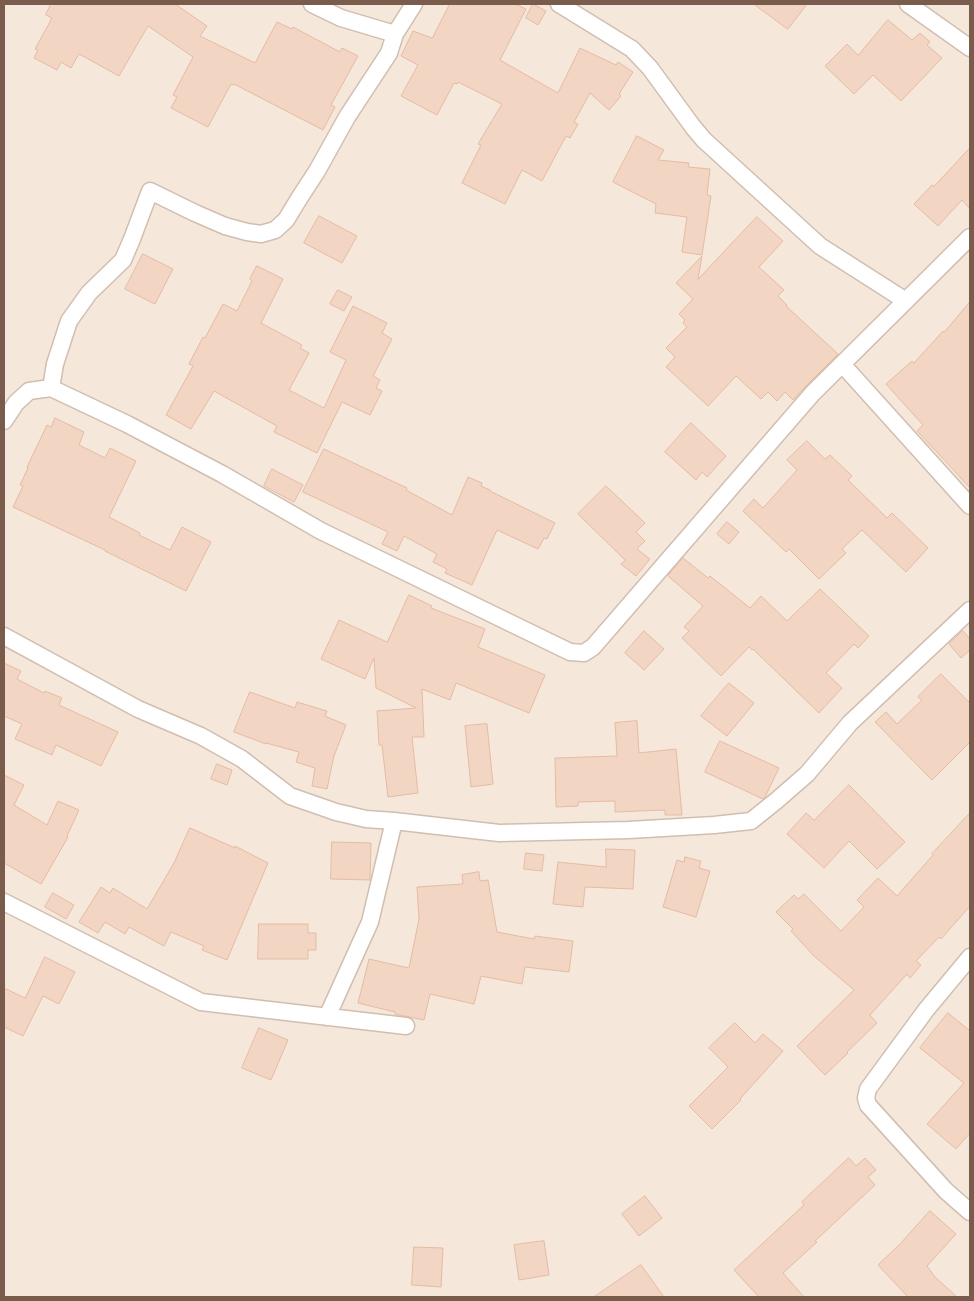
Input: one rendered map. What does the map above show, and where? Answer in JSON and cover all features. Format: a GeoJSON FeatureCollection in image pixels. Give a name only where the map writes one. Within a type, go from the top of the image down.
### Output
{"type":"FeatureCollection","features":[{"type":"Feature","properties":{"kind":"street"},"geometry":{"type":"LineString","coordinates":[[312,4],[341,18],[395,34]]}},
{"type":"Feature","properties":{"kind":"street"},"geometry":{"type":"LineString","coordinates":[[51,388],[55,364],[70,321],[88,294],[123,260],[150,190],[225,226],[262,234],[275,230],[286,220],[317,171],[347,117],[389,53],[395,34],[414,4]]}},
{"type":"Feature","properties":{"kind":"street"},"geometry":{"type":"LineString","coordinates":[[560,4],[632,49],[650,68],[704,140],[820,246],[906,301]]}},
{"type":"Feature","properties":{"kind":"street"},"geometry":{"type":"LineString","coordinates":[[908,4],[970,48]]}},
{"type":"Feature","properties":{"kind":"street"},"geometry":{"type":"LineString","coordinates":[[4,421],[16,403],[29,391],[51,388],[127,424],[222,474],[321,531],[570,652],[584,653],[593,647],[812,394],[970,237]]}},
{"type":"Feature","properties":{"kind":"street"},"geometry":{"type":"LineString","coordinates":[[842,364],[970,506]]}},
{"type":"Feature","properties":{"kind":"street"},"geometry":{"type":"LineString","coordinates":[[4,636],[138,708],[201,736],[242,759],[290,796],[336,812],[366,819],[499,833],[629,830],[751,821],[806,774],[850,723],[970,610]]}},
{"type":"Feature","properties":{"kind":"street"},"geometry":{"type":"LineString","coordinates":[[327,1017],[370,922],[394,821]]}},
{"type":"Feature","properties":{"kind":"street"},"geometry":{"type":"LineString","coordinates":[[4,902],[201,1002],[406,1026]]}},
{"type":"Feature","properties":{"kind":"street"},"geometry":{"type":"LineString","coordinates":[[970,958],[926,1010],[868,1089],[866,1098],[868,1105],[946,1191],[970,1212]]}},
{"type":"Feature","properties":{"kind":"shaded area"},"geometry":{"type":"Polygon","coordinates":[[[4,4],[970,4],[970,1297],[4,1297],[4,4]]]}},
{"type":"Feature","properties":{"kind":"building"},"geometry":{"type":"Polygon","coordinates":[[[51,4],[175,4],[207,26],[200,36],[255,63],[277,22],[292,29],[293,27],[340,52],[342,48],[358,56],[331,105],[335,107],[323,130],[234,84],[231,84],[208,127],[171,108],[177,97],[173,95],[193,57],[148,26],[119,76],[79,54],[71,68],[61,62],[57,70],[34,58],[38,50],[35,49],[52,18],[46,15],[51,4]]]}},
{"type":"Feature","properties":{"kind":"building"},"geometry":{"type":"Polygon","coordinates":[[[450,4],[515,4],[526,9],[500,60],[558,93],[580,48],[616,65],[618,62],[633,72],[619,94],[621,96],[609,110],[590,93],[574,122],[578,124],[570,138],[566,136],[542,181],[522,170],[505,204],[462,183],[481,145],[478,144],[502,104],[458,82],[457,84],[454,83],[437,115],[401,96],[418,65],[401,56],[413,31],[432,38],[450,4]]]}},
{"type":"Feature","properties":{"kind":"building"},"geometry":{"type":"Polygon","coordinates":[[[533,4],[546,11],[538,25],[526,18],[533,4]]]}},
{"type":"Feature","properties":{"kind":"building"},"geometry":{"type":"Polygon","coordinates":[[[754,4],[807,4],[788,29],[754,4]]]}},
{"type":"Feature","properties":{"kind":"building"},"geometry":{"type":"Polygon","coordinates":[[[888,20],[912,40],[920,33],[930,42],[927,45],[942,58],[901,101],[873,75],[854,94],[825,66],[847,44],[858,55],[888,20]]]}},
{"type":"Feature","properties":{"kind":"building"},"geometry":{"type":"Polygon","coordinates":[[[637,136],[664,150],[658,160],[689,163],[688,167],[710,169],[707,195],[711,196],[702,255],[682,252],[687,217],[655,213],[656,204],[613,182],[637,136]]]}},
{"type":"Feature","properties":{"kind":"building"},"geometry":{"type":"Polygon","coordinates":[[[970,148],[970,209],[962,200],[938,226],[914,204],[970,148]]]}},
{"type":"Feature","properties":{"kind":"building"},"geometry":{"type":"Polygon","coordinates":[[[319,216],[357,236],[342,263],[304,243],[319,216]]]}},
{"type":"Feature","properties":{"kind":"building"},"geometry":{"type":"Polygon","coordinates":[[[757,217],[783,241],[759,267],[784,290],[778,296],[786,306],[838,354],[793,400],[785,392],[777,401],[768,392],[761,399],[736,376],[708,406],[666,367],[675,357],[666,348],[687,327],[683,323],[685,320],[679,314],[693,299],[676,283],[702,256],[698,279],[757,217]]]}},
{"type":"Feature","properties":{"kind":"building"},"geometry":{"type":"Polygon","coordinates":[[[143,254],[173,269],[155,304],[125,289],[143,254]]]}},
{"type":"Feature","properties":{"kind":"building"},"geometry":{"type":"Polygon","coordinates":[[[257,266],[283,279],[261,323],[302,345],[300,348],[309,353],[289,390],[324,408],[346,360],[330,352],[353,306],[387,323],[382,333],[392,339],[373,376],[380,380],[376,388],[382,391],[370,415],[342,402],[317,453],[274,432],[277,426],[214,391],[191,429],[166,415],[193,366],[189,364],[223,304],[237,311],[252,281],[250,279],[257,266]]]}},
{"type":"Feature","properties":{"kind":"building"},"geometry":{"type":"Polygon","coordinates":[[[338,290],[352,297],[344,311],[330,304],[338,290]]]}},
{"type":"Feature","properties":{"kind":"building"},"geometry":{"type":"Polygon","coordinates":[[[970,302],[970,488],[917,431],[923,425],[886,384],[912,361],[914,363],[970,302]]]}},
{"type":"Feature","properties":{"kind":"building"},"geometry":{"type":"Polygon","coordinates":[[[55,418],[84,432],[79,445],[105,458],[110,448],[136,461],[109,517],[140,533],[139,535],[170,550],[182,527],[211,542],[186,591],[105,550],[13,507],[23,486],[20,485],[27,467],[47,425],[51,427],[55,418]]]}},
{"type":"Feature","properties":{"kind":"building"},"geometry":{"type":"Polygon","coordinates":[[[691,423],[726,456],[707,477],[702,472],[696,480],[665,452],[691,423]]]}},
{"type":"Feature","properties":{"kind":"building"},"geometry":{"type":"Polygon","coordinates":[[[807,441],[825,459],[830,455],[852,476],[848,480],[887,518],[892,513],[928,548],[906,572],[862,530],[842,549],[846,553],[819,579],[789,549],[786,552],[743,511],[754,499],[763,508],[797,470],[787,460],[807,441]]]}},
{"type":"Feature","properties":{"kind":"building"},"geometry":{"type":"Polygon","coordinates":[[[324,449],[407,488],[406,490],[452,515],[468,477],[482,483],[481,486],[490,491],[555,523],[547,539],[544,538],[538,549],[497,530],[472,585],[445,573],[447,569],[433,562],[437,554],[404,536],[397,551],[382,544],[388,532],[303,492],[324,449]]]}},
{"type":"Feature","properties":{"kind":"building"},"geometry":{"type":"Polygon","coordinates":[[[272,469],[303,485],[294,502],[264,486],[272,469]]]}},
{"type":"Feature","properties":{"kind":"building"},"geometry":{"type":"Polygon","coordinates":[[[606,486],[645,523],[636,532],[645,541],[637,549],[650,559],[636,576],[621,564],[625,560],[578,514],[606,486]]]}},
{"type":"Feature","properties":{"kind":"building"},"geometry":{"type":"Polygon","coordinates":[[[727,522],[739,532],[729,544],[717,534],[727,522]]]}},
{"type":"Feature","properties":{"kind":"building"},"geometry":{"type":"Polygon","coordinates":[[[683,558],[708,578],[710,576],[750,608],[761,596],[787,621],[820,589],[869,636],[858,648],[854,644],[826,673],[842,688],[819,713],[753,649],[749,647],[721,676],[682,638],[689,631],[684,627],[703,606],[668,576],[683,558]]]}},
{"type":"Feature","properties":{"kind":"building"},"geometry":{"type":"Polygon","coordinates":[[[409,595],[432,606],[431,608],[485,629],[478,647],[545,675],[529,713],[456,683],[450,700],[422,689],[424,737],[412,737],[418,793],[388,797],[382,745],[379,745],[377,711],[416,708],[376,688],[374,658],[365,679],[321,659],[339,620],[387,642],[409,595]]]}},
{"type":"Feature","properties":{"kind":"building"},"geometry":{"type":"Polygon","coordinates":[[[644,631],[664,649],[644,670],[625,653],[644,631]]]}},
{"type":"Feature","properties":{"kind":"building"},"geometry":{"type":"Polygon","coordinates":[[[963,631],[970,639],[970,650],[961,658],[949,644],[963,631]]]}},
{"type":"Feature","properties":{"kind":"building"},"geometry":{"type":"Polygon","coordinates":[[[4,663],[21,671],[17,679],[44,693],[45,691],[62,698],[59,705],[118,732],[101,766],[56,745],[52,755],[15,739],[22,724],[4,716],[4,663]]]}},
{"type":"Feature","properties":{"kind":"building"},"geometry":{"type":"Polygon","coordinates":[[[941,674],[970,703],[970,742],[932,780],[875,722],[886,712],[897,724],[922,700],[918,697],[941,674]]]}},
{"type":"Feature","properties":{"kind":"building"},"geometry":{"type":"Polygon","coordinates":[[[729,683],[754,703],[727,736],[701,716],[729,683]]]}},
{"type":"Feature","properties":{"kind":"building"},"geometry":{"type":"Polygon","coordinates":[[[250,692],[295,708],[297,702],[327,711],[325,716],[346,725],[334,756],[327,789],[312,786],[315,768],[296,762],[299,752],[266,744],[234,732],[250,692]]]}},
{"type":"Feature","properties":{"kind":"building"},"geometry":{"type":"Polygon","coordinates":[[[637,721],[639,753],[676,749],[682,815],[665,815],[665,810],[615,812],[615,801],[578,802],[578,806],[556,807],[555,758],[617,756],[615,723],[637,721]]]}},
{"type":"Feature","properties":{"kind":"building"},"geometry":{"type":"Polygon","coordinates":[[[487,724],[493,784],[471,787],[465,726],[487,724]]]}},
{"type":"Feature","properties":{"kind":"building"},"geometry":{"type":"Polygon","coordinates":[[[720,741],[779,768],[763,799],[705,772],[720,741]]]}},
{"type":"Feature","properties":{"kind":"building"},"geometry":{"type":"Polygon","coordinates":[[[217,764],[232,770],[227,785],[211,779],[217,764]]]}},
{"type":"Feature","properties":{"kind":"building"},"geometry":{"type":"Polygon","coordinates":[[[4,775],[24,785],[14,805],[47,825],[58,801],[79,810],[68,837],[41,884],[4,863],[4,775]]]}},
{"type":"Feature","properties":{"kind":"building"},"geometry":{"type":"Polygon","coordinates":[[[849,785],[905,842],[877,869],[849,841],[824,868],[787,834],[806,813],[814,820],[849,785]]]}},
{"type":"Feature","properties":{"kind":"building"},"geometry":{"type":"Polygon","coordinates":[[[970,813],[970,906],[941,939],[939,937],[916,961],[921,965],[910,978],[907,974],[870,1015],[877,1023],[825,1075],[797,1046],[854,990],[814,956],[791,931],[793,929],[776,912],[794,895],[798,899],[804,894],[841,931],[864,907],[857,900],[878,878],[897,896],[970,813]]]}},
{"type":"Feature","properties":{"kind":"building"},"geometry":{"type":"Polygon","coordinates":[[[190,828],[235,848],[235,846],[268,863],[227,960],[202,950],[204,946],[171,932],[164,946],[129,927],[125,934],[105,922],[98,933],[79,922],[101,887],[110,893],[113,888],[147,909],[174,863],[190,828]]]}},
{"type":"Feature","properties":{"kind":"building"},"geometry":{"type":"Polygon","coordinates":[[[332,842],[371,843],[370,880],[331,879],[332,842]]]}},
{"type":"Feature","properties":{"kind":"building"},"geometry":{"type":"Polygon","coordinates":[[[606,849],[635,850],[633,889],[585,887],[583,907],[553,904],[558,862],[606,867],[606,849]]]}},
{"type":"Feature","properties":{"kind":"building"},"geometry":{"type":"Polygon","coordinates":[[[526,853],[544,855],[542,871],[524,869],[526,853]]]}},
{"type":"Feature","properties":{"kind":"building"},"geometry":{"type":"Polygon","coordinates":[[[685,857],[701,861],[699,868],[710,871],[696,917],[663,907],[677,860],[684,862],[685,857]]]}},
{"type":"Feature","properties":{"kind":"building"},"geometry":{"type":"Polygon","coordinates":[[[479,872],[480,881],[488,880],[497,932],[534,939],[535,936],[573,941],[569,972],[525,967],[522,984],[481,976],[474,1004],[430,994],[424,1020],[358,1003],[369,959],[409,968],[419,919],[417,887],[463,884],[462,875],[479,872]]]}},
{"type":"Feature","properties":{"kind":"building"},"geometry":{"type":"Polygon","coordinates":[[[53,893],[74,905],[66,919],[45,907],[53,893]]]}},
{"type":"Feature","properties":{"kind":"building"},"geometry":{"type":"Polygon","coordinates":[[[259,924],[308,924],[308,933],[316,933],[316,950],[308,950],[308,959],[258,959],[259,924]]]}},
{"type":"Feature","properties":{"kind":"building"},"geometry":{"type":"Polygon","coordinates":[[[45,957],[75,972],[59,1004],[43,996],[23,1036],[4,1027],[4,988],[25,998],[45,957]]]}},
{"type":"Feature","properties":{"kind":"building"},"geometry":{"type":"Polygon","coordinates":[[[948,1013],[970,1031],[970,1133],[956,1149],[927,1124],[964,1083],[920,1048],[948,1013]]]}},
{"type":"Feature","properties":{"kind":"building"},"geometry":{"type":"Polygon","coordinates":[[[735,1023],[755,1043],[763,1034],[783,1051],[741,1100],[712,1129],[689,1106],[728,1067],[709,1048],[735,1023]]]}},
{"type":"Feature","properties":{"kind":"building"},"geometry":{"type":"Polygon","coordinates":[[[259,1028],[288,1040],[271,1080],[242,1068],[259,1028]]]}},
{"type":"Feature","properties":{"kind":"building"},"geometry":{"type":"Polygon","coordinates":[[[849,1158],[856,1166],[865,1158],[876,1170],[868,1177],[875,1185],[783,1273],[804,1297],[759,1297],[734,1270],[804,1205],[802,1202],[849,1158]]]}},
{"type":"Feature","properties":{"kind":"building"},"geometry":{"type":"Polygon","coordinates":[[[645,1196],[662,1218],[639,1236],[622,1214],[645,1196]]]}},
{"type":"Feature","properties":{"kind":"building"},"geometry":{"type":"Polygon","coordinates":[[[930,1211],[956,1234],[927,1266],[935,1277],[957,1297],[908,1297],[878,1265],[930,1211]]]}},
{"type":"Feature","properties":{"kind":"building"},"geometry":{"type":"Polygon","coordinates":[[[544,1241],[549,1275],[519,1280],[514,1245],[544,1241]]]}},
{"type":"Feature","properties":{"kind":"building"},"geometry":{"type":"Polygon","coordinates":[[[414,1247],[443,1248],[441,1287],[412,1285],[414,1247]]]}},
{"type":"Feature","properties":{"kind":"building"},"geometry":{"type":"Polygon","coordinates":[[[641,1265],[664,1297],[594,1297],[641,1265]]]}}]}
